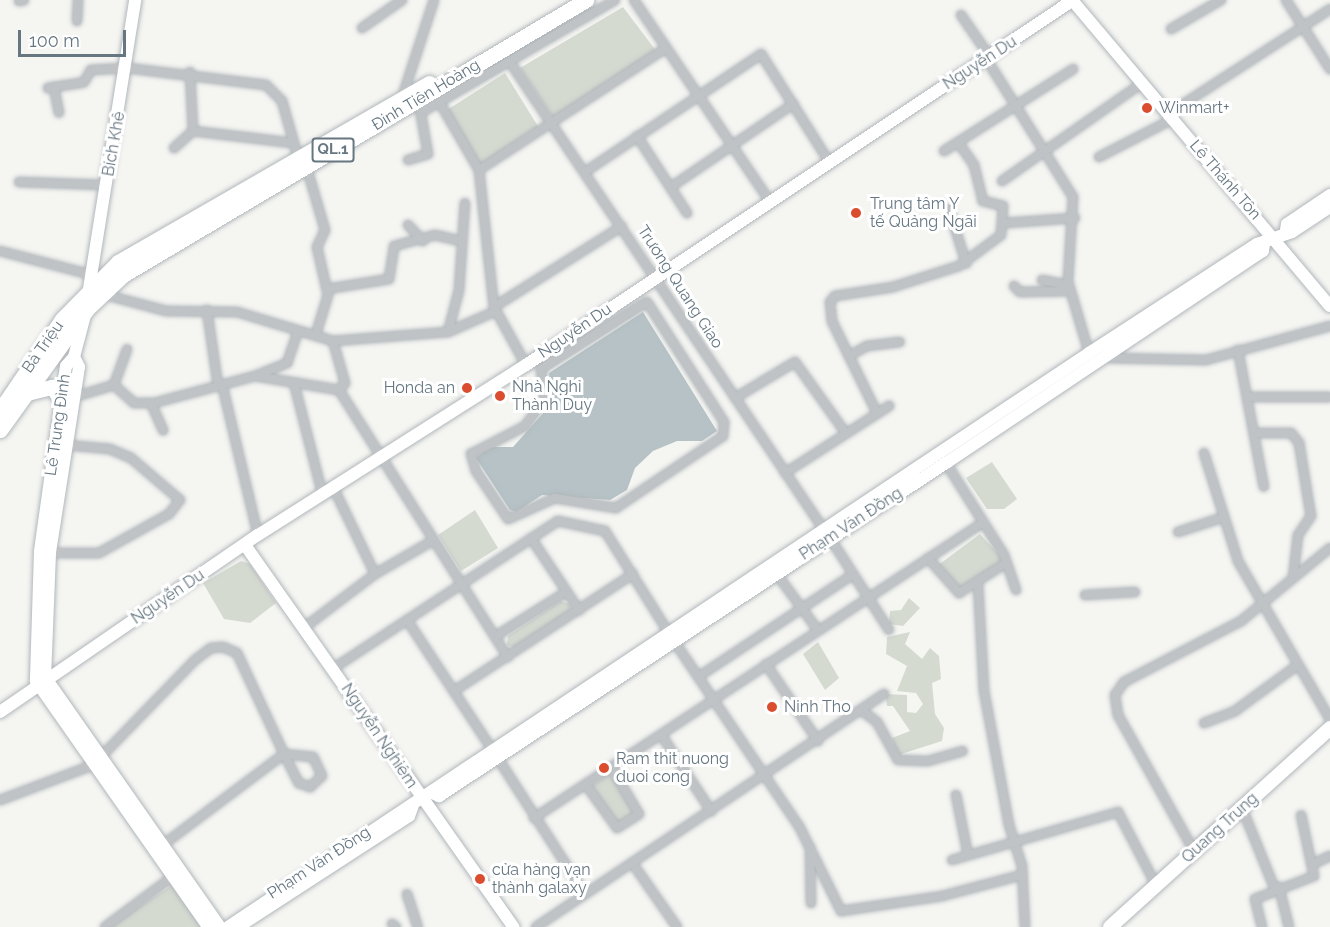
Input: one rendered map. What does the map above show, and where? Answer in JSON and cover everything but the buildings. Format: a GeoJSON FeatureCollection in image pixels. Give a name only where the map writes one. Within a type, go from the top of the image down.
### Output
{"type":"FeatureCollection","features":[{"type":"Feature","properties":{"kind":"highway","name":"Đinh Tiên Hoàng"},"geometry":{"type":"LineString","coordinates":[[414,104],[567,0]]}},
{"type":"Feature","properties":{"kind":"highway","name":"Đinh Tiên Hoàng"},"geometry":{"type":"LineString","coordinates":[[87,309],[94,285],[138,248],[299,155],[414,104],[586,0]]}},
{"type":"Feature","properties":{"kind":"highway","name":"Bà Triệu"},"geometry":{"type":"LineString","coordinates":[[0,430],[8,399],[94,285]]}},
{"type":"Feature","properties":{"kind":"highway","name":"Bà Triệu"},"geometry":{"type":"LineString","coordinates":[[8,399],[87,309]]}},
{"type":"Feature","properties":{"kind":"highway"},"geometry":{"type":"LineString","coordinates":[[8,399],[52,387],[69,400]]}},
{"type":"Feature","properties":{"kind":"main road","name":"Quang Trung"},"geometry":{"type":"LineString","coordinates":[[1110,927],[1330,728]]}},
{"type":"Feature","properties":{"kind":"street"},"geometry":{"type":"LineString","coordinates":[[76,21],[78,0]]}},
{"type":"Feature","properties":{"kind":"street","name":"Bích Khê"},"geometry":{"type":"LineString","coordinates":[[94,285],[135,0]]}},
{"type":"Feature","properties":{"kind":"street"},"geometry":{"type":"LineString","coordinates":[[362,28],[402,0]]}},
{"type":"Feature","properties":{"kind":"street"},"geometry":{"type":"LineString","coordinates":[[408,160],[428,154],[414,104],[434,0]]}},
{"type":"Feature","properties":{"kind":"street"},"geometry":{"type":"LineString","coordinates":[[414,104],[440,103],[615,0]]}},
{"type":"Feature","properties":{"kind":"street"},"geometry":{"type":"LineString","coordinates":[[634,0],[770,202]]}},
{"type":"Feature","properties":{"kind":"street","name":"Nguyễn Du"},"geometry":{"type":"LineString","coordinates":[[0,712],[258,535],[383,458],[526,365],[770,202],[828,160],[988,58],[1072,0]]}},
{"type":"Feature","properties":{"kind":"street","name":"Lê Thánh Tôn"},"geometry":{"type":"LineString","coordinates":[[1072,0],[1170,116],[1269,241],[1330,306]]}},
{"type":"Feature","properties":{"kind":"street"},"geometry":{"type":"LineString","coordinates":[[1171,29],[1221,0]]}},
{"type":"Feature","properties":{"kind":"street"},"geometry":{"type":"LineString","coordinates":[[1286,0],[1330,69]]}},
{"type":"Feature","properties":{"kind":"street"},"geometry":{"type":"LineString","coordinates":[[1099,157],[1170,116],[1330,9]]}},
{"type":"Feature","properties":{"kind":"street"},"geometry":{"type":"LineString","coordinates":[[961,15],[1073,196],[1075,218],[1069,288],[1089,353]]}},
{"type":"Feature","properties":{"kind":"street"},"geometry":{"type":"LineString","coordinates":[[479,170],[666,48]]}},
{"type":"Feature","properties":{"kind":"street"},"geometry":{"type":"LineString","coordinates":[[585,172],[761,54],[828,160]]}},
{"type":"Feature","properties":{"kind":"street","name":"Trương Quang Giao"},"geometry":{"type":"LineString","coordinates":[[510,62],[657,277],[889,630]]}},
{"type":"Feature","properties":{"kind":"street"},"geometry":{"type":"LineString","coordinates":[[59,113],[51,88],[84,82],[92,70],[127,68],[190,72],[266,84],[282,101],[324,223],[317,248],[327,289],[316,334]]}},
{"type":"Feature","properties":{"kind":"street"},"geometry":{"type":"LineString","coordinates":[[944,151],[960,145],[1073,69]]}},
{"type":"Feature","properties":{"kind":"street"},"geometry":{"type":"LineString","coordinates":[[190,72],[194,131]]}},
{"type":"Feature","properties":{"kind":"street"},"geometry":{"type":"LineString","coordinates":[[1002,181],[1142,83]]}},
{"type":"Feature","properties":{"kind":"street"},"geometry":{"type":"LineString","coordinates":[[440,103],[479,170],[495,309],[526,365]]}},
{"type":"Feature","properties":{"kind":"street"},"geometry":{"type":"LineString","coordinates":[[671,187],[793,104]]}},
{"type":"Feature","properties":{"kind":"street"},"geometry":{"type":"LineString","coordinates":[[174,148],[194,131]]}},
{"type":"Feature","properties":{"kind":"street"},"geometry":{"type":"LineString","coordinates":[[194,131],[299,155]]}},
{"type":"Feature","properties":{"kind":"street"},"geometry":{"type":"LineString","coordinates":[[637,136],[687,213]]}},
{"type":"Feature","properties":{"kind":"street"},"geometry":{"type":"LineString","coordinates":[[876,411],[830,312],[836,296],[893,286],[966,263],[1001,235],[1005,224],[1001,203],[983,201],[974,165],[960,145]]}},
{"type":"Feature","properties":{"kind":"street"},"geometry":{"type":"LineString","coordinates":[[19,182],[107,185]]}},
{"type":"Feature","properties":{"kind":"street","name":"Phạm Văn Đồng"},"geometry":{"type":"LineString","coordinates":[[1055,383],[1089,353],[1263,251],[1269,241],[1286,230],[1287,224],[1330,195]]}},
{"type":"Feature","properties":{"kind":"street"},"geometry":{"type":"LineString","coordinates":[[448,332],[459,290],[460,241],[465,203]]}},
{"type":"Feature","properties":{"kind":"street","name":"Phạm Văn Đồng"},"geometry":{"type":"LineString","coordinates":[[1286,230],[1292,232],[1330,207]]}},
{"type":"Feature","properties":{"kind":"street"},"geometry":{"type":"LineString","coordinates":[[949,209],[966,263]]}},
{"type":"Feature","properties":{"kind":"street"},"geometry":{"type":"LineString","coordinates":[[1005,224],[1075,218]]}},
{"type":"Feature","properties":{"kind":"street"},"geometry":{"type":"LineString","coordinates":[[408,225],[423,241]]}},
{"type":"Feature","properties":{"kind":"street"},"geometry":{"type":"LineString","coordinates":[[0,251],[166,310],[237,312],[297,334],[316,334],[333,341],[448,332],[495,309],[622,226]]}},
{"type":"Feature","properties":{"kind":"street"},"geometry":{"type":"LineString","coordinates":[[327,289],[388,279],[393,247],[440,235],[460,241]]}},
{"type":"Feature","properties":{"kind":"street"},"geometry":{"type":"LineString","coordinates":[[1042,280],[1069,288]]}},
{"type":"Feature","properties":{"kind":"street"},"geometry":{"type":"LineString","coordinates":[[1014,286],[1020,292],[1069,288]]}},
{"type":"Feature","properties":{"kind":"street"},"geometry":{"type":"LineString","coordinates":[[647,302],[724,422],[723,436],[616,508],[555,498],[517,519],[506,518],[476,471],[471,454],[525,426],[545,398],[541,369],[647,302]]}},
{"type":"Feature","properties":{"kind":"street","name":"Phạm Văn Đồng"},"geometry":{"type":"LineString","coordinates":[[230,927],[396,812],[439,796],[494,753],[941,458],[1055,383],[1104,358],[1168,308]]}},
{"type":"Feature","properties":{"kind":"street","name":"Lê Trung Đình"},"geometry":{"type":"LineString","coordinates":[[45,552],[65,445],[69,400],[66,366],[74,357],[87,309]]}},
{"type":"Feature","properties":{"kind":"street"},"geometry":{"type":"LineString","coordinates":[[207,310],[220,384],[258,535]]}},
{"type":"Feature","properties":{"kind":"street"},"geometry":{"type":"LineString","coordinates":[[1104,358],[1197,360],[1330,326]]}},
{"type":"Feature","properties":{"kind":"street"},"geometry":{"type":"LineString","coordinates":[[297,334],[284,364],[291,386],[329,492],[375,574]]}},
{"type":"Feature","properties":{"kind":"street"},"geometry":{"type":"LineString","coordinates":[[333,341],[345,383],[339,390]]}},
{"type":"Feature","properties":{"kind":"street"},"geometry":{"type":"LineString","coordinates":[[849,356],[867,346],[900,342]]}},
{"type":"Feature","properties":{"kind":"street"},"geometry":{"type":"LineString","coordinates":[[114,386],[127,349]]}},
{"type":"Feature","properties":{"kind":"street"},"geometry":{"type":"LineString","coordinates":[[1238,351],[1264,486]]}},
{"type":"Feature","properties":{"kind":"street"},"geometry":{"type":"LineString","coordinates":[[735,398],[795,362],[845,432]]}},
{"type":"Feature","properties":{"kind":"street"},"geometry":{"type":"LineString","coordinates":[[114,386],[134,404],[152,403],[255,376],[284,364]]}},
{"type":"Feature","properties":{"kind":"street"},"geometry":{"type":"LineString","coordinates":[[255,376],[291,386],[339,390]]}},
{"type":"Feature","properties":{"kind":"street"},"geometry":{"type":"LineString","coordinates":[[69,400],[114,386]]}},
{"type":"Feature","properties":{"kind":"street"},"geometry":{"type":"LineString","coordinates":[[339,390],[508,657]]}},
{"type":"Feature","properties":{"kind":"street"},"geometry":{"type":"LineString","coordinates":[[1247,397],[1330,397]]}},
{"type":"Feature","properties":{"kind":"street","name":"Lê Trung Đình"},"geometry":{"type":"LineString","coordinates":[[42,682],[45,552],[69,400]]}},
{"type":"Feature","properties":{"kind":"street"},"geometry":{"type":"LineString","coordinates":[[152,403],[163,430]]}},
{"type":"Feature","properties":{"kind":"street"},"geometry":{"type":"LineString","coordinates":[[785,473],[876,411],[889,406]]}},
{"type":"Feature","properties":{"kind":"street"},"geometry":{"type":"LineString","coordinates":[[1254,433],[1292,433],[1299,443],[1311,516],[1298,535],[1296,575]]}},
{"type":"Feature","properties":{"kind":"street"},"geometry":{"type":"LineString","coordinates":[[45,552],[99,554],[169,514],[180,500],[125,455],[65,445]]}},
{"type":"Feature","properties":{"kind":"street"},"geometry":{"type":"LineString","coordinates":[[1204,453],[1221,518],[1295,666],[1330,719]]}},
{"type":"Feature","properties":{"kind":"street"},"geometry":{"type":"LineString","coordinates":[[941,458],[1006,562],[1016,590]]}},
{"type":"Feature","properties":{"kind":"street"},"geometry":{"type":"LineString","coordinates":[[1178,532],[1221,518]]}},
{"type":"Feature","properties":{"kind":"street"},"geometry":{"type":"LineString","coordinates":[[334,668],[558,520],[604,531],[763,777],[810,844],[843,911],[942,896],[1022,875]]}},
{"type":"Feature","properties":{"kind":"street"},"geometry":{"type":"LineString","coordinates":[[534,818],[662,736],[866,596],[982,523]]}},
{"type":"Feature","properties":{"kind":"street","name":"Phạm Văn Đồng"},"geometry":{"type":"LineString","coordinates":[[671,636],[776,573],[827,534]]}},
{"type":"Feature","properties":{"kind":"street"},"geometry":{"type":"LineString","coordinates":[[531,538],[579,610]]}},
{"type":"Feature","properties":{"kind":"street"},"geometry":{"type":"LineString","coordinates":[[305,627],[375,574],[434,540]]}},
{"type":"Feature","properties":{"kind":"street","name":"Nguyễn Nghiêm"},"geometry":{"type":"LineString","coordinates":[[245,544],[334,668],[422,801],[513,927]]}},
{"type":"Feature","properties":{"kind":"street"},"geometry":{"type":"LineString","coordinates":[[1194,851],[1118,715],[1115,695],[1124,682],[1227,630],[1329,552]]}},
{"type":"Feature","properties":{"kind":"street"},"geometry":{"type":"LineString","coordinates":[[928,558],[953,592],[978,584],[1006,562]]}},
{"type":"Feature","properties":{"kind":"street"},"geometry":{"type":"LineString","coordinates":[[776,573],[817,629]]}},
{"type":"Feature","properties":{"kind":"street"},"geometry":{"type":"LineString","coordinates":[[454,691],[633,574]]}},
{"type":"Feature","properties":{"kind":"street"},"geometry":{"type":"LineString","coordinates":[[698,677],[852,574]]}},
{"type":"Feature","properties":{"kind":"street"},"geometry":{"type":"LineString","coordinates":[[978,584],[987,706],[1022,875],[1025,927]]}},
{"type":"Feature","properties":{"kind":"street"},"geometry":{"type":"LineString","coordinates":[[496,636],[566,592]]}},
{"type":"Feature","properties":{"kind":"street"},"geometry":{"type":"LineString","coordinates":[[1085,595],[1135,592]]}},
{"type":"Feature","properties":{"kind":"street"},"geometry":{"type":"LineString","coordinates":[[407,620],[585,894]]}},
{"type":"Feature","properties":{"kind":"street"},"geometry":{"type":"LineString","coordinates":[[0,800],[96,761],[195,660],[211,648],[223,647],[237,653],[284,754],[299,783],[319,783],[322,772],[312,757],[284,754],[162,845]]}},
{"type":"Feature","properties":{"kind":"street"},"geometry":{"type":"LineString","coordinates":[[766,664],[818,741]]}},
{"type":"Feature","properties":{"kind":"street"},"geometry":{"type":"LineString","coordinates":[[1204,723],[1235,711],[1295,666]]}},
{"type":"Feature","properties":{"kind":"street"},"geometry":{"type":"LineString","coordinates":[[42,682],[135,814],[230,927]]}},
{"type":"Feature","properties":{"kind":"street"},"geometry":{"type":"LineString","coordinates":[[536,927],[818,741],[884,694]]}},
{"type":"Feature","properties":{"kind":"street"},"geometry":{"type":"LineString","coordinates":[[861,710],[878,722],[898,760],[928,761],[963,751]]}},
{"type":"Feature","properties":{"kind":"street"},"geometry":{"type":"LineString","coordinates":[[662,736],[711,811]]}},
{"type":"Feature","properties":{"kind":"street"},"geometry":{"type":"LineString","coordinates":[[586,785],[617,828],[639,814],[612,769]]}},
{"type":"Feature","properties":{"kind":"street"},"geometry":{"type":"LineString","coordinates":[[956,795],[968,855]]}},
{"type":"Feature","properties":{"kind":"street"},"geometry":{"type":"LineString","coordinates":[[1242,808],[1276,887],[1289,927]]}},
{"type":"Feature","properties":{"kind":"street"},"geometry":{"type":"LineString","coordinates":[[952,860],[1016,845],[1118,812],[1156,885]]}},
{"type":"Feature","properties":{"kind":"street"},"geometry":{"type":"LineString","coordinates":[[135,814],[172,877],[208,927]]}},
{"type":"Feature","properties":{"kind":"street"},"geometry":{"type":"LineString","coordinates":[[1262,927],[1255,899],[1276,887],[1314,876],[1301,815]]}},
{"type":"Feature","properties":{"kind":"street"},"geometry":{"type":"LineString","coordinates":[[810,844],[811,903]]}},
{"type":"Feature","properties":{"kind":"street"},"geometry":{"type":"LineString","coordinates":[[1313,864],[1330,856]]}},
{"type":"Feature","properties":{"kind":"street"},"geometry":{"type":"LineString","coordinates":[[633,864],[677,927]]}},
{"type":"Feature","properties":{"kind":"street"},"geometry":{"type":"LineString","coordinates":[[105,927],[172,877]]}},
{"type":"Feature","properties":{"kind":"street"},"geometry":{"type":"LineString","coordinates":[[407,894],[418,927]]}},
{"type":"Feature","properties":{"kind":"shaded area"},"geometry":{"type":"Polygon","coordinates":[[[623,7],[657,52],[555,120],[520,68],[623,7]]]}},
{"type":"Feature","properties":{"kind":"shaded area"},"geometry":{"type":"Polygon","coordinates":[[[505,73],[539,128],[481,165],[447,110],[505,73]]]}},
{"type":"Feature","properties":{"kind":"shaded area"},"geometry":{"type":"Polygon","coordinates":[[[643,312],[717,431],[702,441],[677,441],[653,451],[635,468],[627,490],[610,500],[542,495],[516,512],[510,510],[476,458],[489,447],[513,447],[552,403],[549,373],[643,312]]]}},
{"type":"Feature","properties":{"kind":"shaded area"},"geometry":{"type":"Polygon","coordinates":[[[992,462],[1017,499],[1004,509],[987,509],[966,478],[992,462]]]}},
{"type":"Feature","properties":{"kind":"shaded area"},"geometry":{"type":"Polygon","coordinates":[[[475,510],[498,548],[461,571],[438,535],[475,510]]]}},
{"type":"Feature","properties":{"kind":"shaded area"},"geometry":{"type":"Polygon","coordinates":[[[980,534],[1006,563],[958,596],[937,566],[980,534]]]}},
{"type":"Feature","properties":{"kind":"shaded area"},"geometry":{"type":"Polygon","coordinates":[[[241,561],[250,564],[276,603],[250,623],[224,619],[203,583],[241,561]]]}},
{"type":"Feature","properties":{"kind":"shaded area"},"geometry":{"type":"Polygon","coordinates":[[[909,598],[920,608],[903,626],[889,624],[890,611],[901,610],[909,598]]]}},
{"type":"Feature","properties":{"kind":"shaded area"},"geometry":{"type":"Polygon","coordinates":[[[561,601],[570,604],[570,613],[515,648],[507,645],[508,636],[561,601]]]}},
{"type":"Feature","properties":{"kind":"shaded area"},"geometry":{"type":"Polygon","coordinates":[[[910,632],[905,644],[922,659],[930,648],[939,656],[941,679],[932,683],[935,714],[944,728],[942,741],[898,755],[892,738],[910,731],[893,706],[887,706],[885,694],[907,695],[907,712],[916,713],[923,704],[916,693],[897,691],[907,666],[886,654],[887,637],[910,632]]]}},
{"type":"Feature","properties":{"kind":"shaded area"},"geometry":{"type":"Polygon","coordinates":[[[818,642],[839,678],[825,690],[803,654],[818,642]]]}},
{"type":"Feature","properties":{"kind":"shaded area"},"geometry":{"type":"Polygon","coordinates":[[[609,774],[638,814],[614,830],[587,790],[609,774]]]}},
{"type":"Feature","properties":{"kind":"shaded area"},"geometry":{"type":"Polygon","coordinates":[[[174,884],[204,927],[109,927],[174,884]]]}},
{"type":"Feature","properties":{"kind":"place","name":"Winmart+"},"geometry":{"type":"Point","coordinates":[1147,108]}},
{"type":"Feature","properties":{"kind":"place","name":"Trung tâm Y tế Quảng Ngãi"},"geometry":{"type":"Point","coordinates":[856,213]}},
{"type":"Feature","properties":{"kind":"place","name":"Honda an"},"geometry":{"type":"Point","coordinates":[467,388]}},
{"type":"Feature","properties":{"kind":"place","name":"Nhà Nghỉ Thành Duy"},"geometry":{"type":"Point","coordinates":[500,396]}},
{"type":"Feature","properties":{"kind":"place","name":"Ninh Tho"},"geometry":{"type":"Point","coordinates":[772,707]}},
{"type":"Feature","properties":{"kind":"place","name":"Ram thit nuong duoi cong"},"geometry":{"type":"Point","coordinates":[604,768]}},
{"type":"Feature","properties":{"kind":"place","name":"cửa hàng vạn thành galaxy"},"geometry":{"type":"Point","coordinates":[480,879]}}]}
